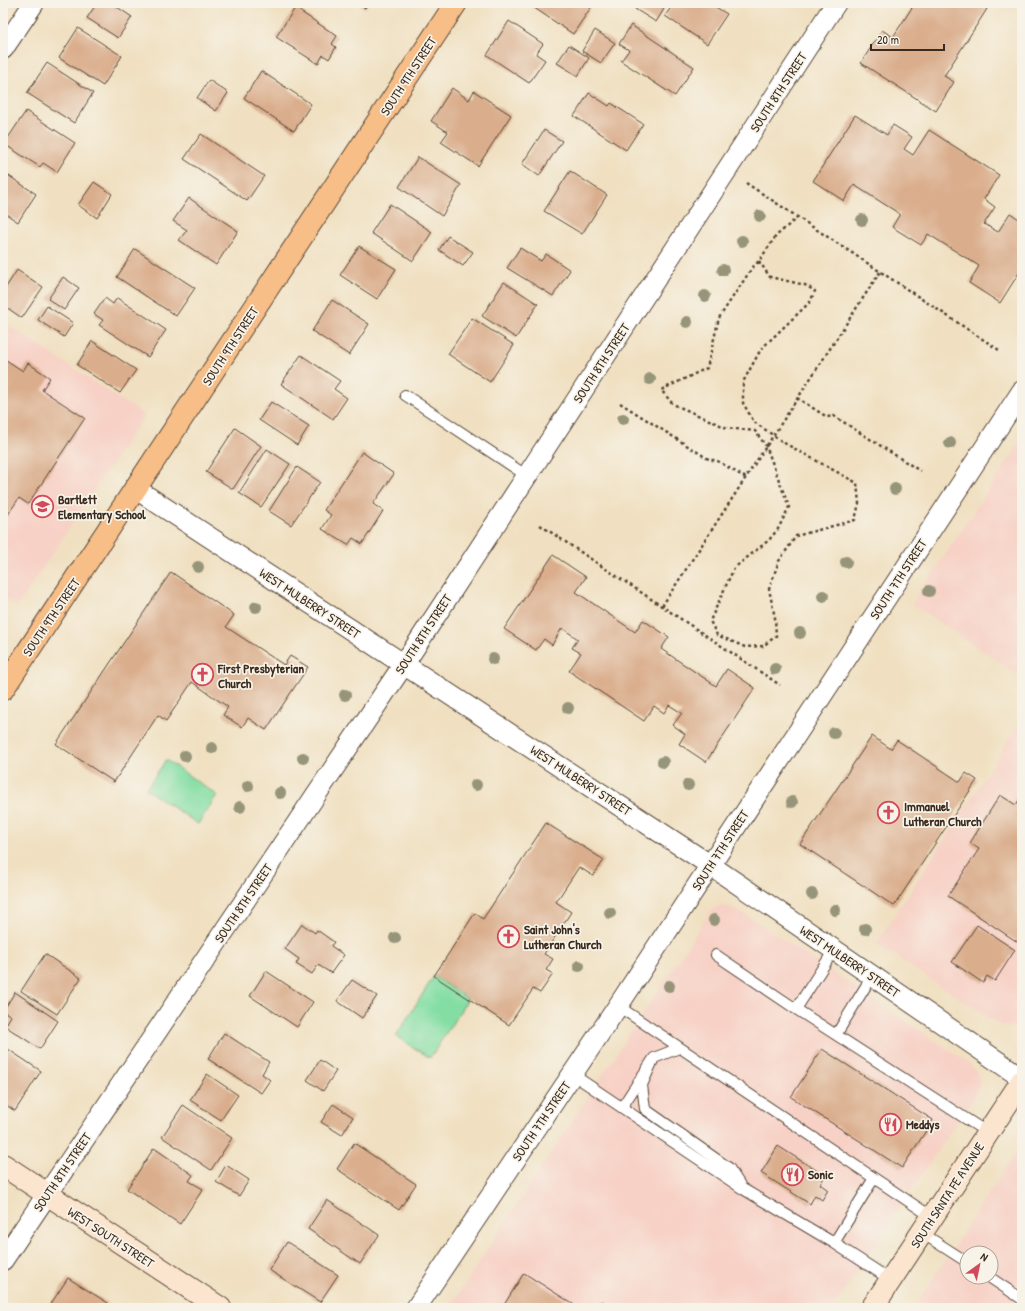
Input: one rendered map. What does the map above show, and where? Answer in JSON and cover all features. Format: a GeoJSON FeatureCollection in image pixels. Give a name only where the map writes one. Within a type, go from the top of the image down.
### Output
{"type":"FeatureCollection","features":[{"type":"Feature","properties":{"kind":"main road","name":"SOUTH 9TH STREET"},"geometry":{"type":"LineString","coordinates":[[3,689],[456,3]]}},
{"type":"Feature","properties":{"kind":"main road","name":"SOUTH SANTA FE AVENUE"},"geometry":{"type":"LineString","coordinates":[[872,1308],[1022,1081]]}},
{"type":"Feature","properties":{"kind":"main road","name":"WEST SOUTH STREET"},"geometry":{"type":"LineString","coordinates":[[3,1165],[220,1308]]}},
{"type":"Feature","properties":{"kind":"street"},"geometry":{"type":"LineString","coordinates":[[3,49],[34,3]]}},
{"type":"Feature","properties":{"kind":"street","name":"SOUTH 8TH STREET"},"geometry":{"type":"LineString","coordinates":[[3,1260],[404,664],[836,3]]}},
{"type":"Feature","properties":{"kind":"street","name":"SOUTH 7TH STREET"},"geometry":{"type":"LineString","coordinates":[[416,1308],[618,1006],[1022,391]]}},
{"type":"Feature","properties":{"kind":"street","name":"WEST MULBERRY STREET"},"geometry":{"type":"LineString","coordinates":[[136,489],[710,865],[1022,1078]]}},
{"type":"Feature","properties":{"kind":"lane"},"geometry":{"type":"LineString","coordinates":[[405,395],[527,476]]}},
{"type":"Feature","properties":{"kind":"lane"},"geometry":{"type":"LineString","coordinates":[[796,1009],[834,950]]}},
{"type":"Feature","properties":{"kind":"lane"},"geometry":{"type":"LineString","coordinates":[[716,955],[796,1009],[988,1133]]}},
{"type":"Feature","properties":{"kind":"lane"},"geometry":{"type":"LineString","coordinates":[[836,1035],[872,976]]}},
{"type":"Feature","properties":{"kind":"lane"},"geometry":{"type":"LineString","coordinates":[[618,1006],[874,1178],[959,1255]]}},
{"type":"Feature","properties":{"kind":"lane"},"geometry":{"type":"LineString","coordinates":[[622,1107],[654,1058],[679,1048]]}},
{"type":"Feature","properties":{"kind":"lane"},"geometry":{"type":"LineString","coordinates":[[654,1058],[642,1085],[645,1109],[730,1168],[743,1189]]}},
{"type":"Feature","properties":{"kind":"lane"},"geometry":{"type":"LineString","coordinates":[[572,1074],[743,1189],[834,1243],[891,1280]]}},
{"type":"Feature","properties":{"kind":"lane"},"geometry":{"type":"LineString","coordinates":[[834,1243],[874,1178]]}},
{"type":"Feature","properties":{"kind":"lane"},"geometry":{"type":"LineString","coordinates":[[999,1283],[1022,1299]]}},
{"type":"Feature","properties":{"kind":"path"},"geometry":{"type":"LineString","coordinates":[[727,170],[999,350]]}},
{"type":"Feature","properties":{"kind":"path"},"geometry":{"type":"LineString","coordinates":[[760,262],[770,277],[805,285],[815,291],[810,302],[761,349],[743,382],[743,403],[754,422],[857,483],[860,503],[855,520],[796,536],[779,561],[769,589],[775,618],[776,636],[763,646],[745,647],[717,635],[710,621],[734,568],[769,540],[778,529],[789,508],[766,446],[756,431],[726,428],[673,404],[661,390],[707,368],[719,318],[752,268],[760,262],[776,236],[798,217]]}},
{"type":"Feature","properties":{"kind":"path"},"geometry":{"type":"LineString","coordinates":[[662,606],[880,272]]}},
{"type":"Feature","properties":{"kind":"path"},"geometry":{"type":"LineString","coordinates":[[797,398],[826,417],[834,416],[920,471]]}},
{"type":"Feature","properties":{"kind":"path"},"geometry":{"type":"LineString","coordinates":[[620,403],[710,460],[716,460],[746,478]]}},
{"type":"Feature","properties":{"kind":"path"},"geometry":{"type":"LineString","coordinates":[[540,525],[780,685]]}},
{"type":"Feature","properties":{"kind":"shaded area","name":"Bartlett Elementary School"},"geometry":{"type":"Polygon","coordinates":[[[3,322],[144,415],[17,607],[3,597],[3,322]]]}},
{"type":"Feature","properties":{"kind":"shaded area"},"geometry":{"type":"Polygon","coordinates":[[[1022,440],[1022,677],[912,604],[1022,440]]]}},
{"type":"Feature","properties":{"kind":"shaded area"},"geometry":{"type":"Polygon","coordinates":[[[1022,720],[1022,1027],[1006,1027],[997,1023],[876,944],[1022,720]]]}},
{"type":"Feature","properties":{"kind":"shaded area"},"geometry":{"type":"Polygon","coordinates":[[[719,905],[730,907],[746,915],[969,1063],[977,1073],[980,1082],[974,1096],[833,1308],[449,1308],[710,912],[719,905]]]}},
{"type":"Feature","properties":{"kind":"shaded area"},"geometry":{"type":"Polygon","coordinates":[[[1022,1143],[1022,1308],[914,1308],[1022,1143]]]}},
{"type":"Feature","properties":{"kind":"green space"},"geometry":{"type":"Polygon","coordinates":[[[166,760],[217,795],[198,824],[146,789],[166,760]]]}},
{"type":"Feature","properties":{"kind":"green space"},"geometry":{"type":"Polygon","coordinates":[[[434,976],[468,999],[430,1058],[396,1036],[434,976]]]}},
{"type":"Feature","properties":{"kind":"building"},"geometry":{"type":"Polygon","coordinates":[[[97,3],[111,3],[132,17],[118,38],[87,18],[97,3]]]}},
{"type":"Feature","properties":{"kind":"building"},"geometry":{"type":"Polygon","coordinates":[[[357,3],[369,3],[365,8],[357,3]]]}},
{"type":"Feature","properties":{"kind":"building"},"geometry":{"type":"Polygon","coordinates":[[[527,3],[594,3],[573,34],[527,3]]]}},
{"type":"Feature","properties":{"kind":"building"},"geometry":{"type":"Polygon","coordinates":[[[639,3],[656,3],[664,9],[656,22],[635,9],[639,3]]]}},
{"type":"Feature","properties":{"kind":"building"},"geometry":{"type":"Polygon","coordinates":[[[674,3],[709,3],[727,14],[707,44],[665,16],[674,3]]]}},
{"type":"Feature","properties":{"kind":"building"},"geometry":{"type":"Polygon","coordinates":[[[915,3],[978,3],[987,9],[944,76],[954,82],[936,111],[861,63],[882,30],[893,37],[915,3]]]}},
{"type":"Feature","properties":{"kind":"building"},"geometry":{"type":"Polygon","coordinates":[[[295,8],[337,36],[332,44],[336,47],[329,59],[323,55],[318,64],[276,37],[295,8]]]}},
{"type":"Feature","properties":{"kind":"building"},"geometry":{"type":"Polygon","coordinates":[[[509,21],[543,44],[536,54],[545,60],[529,83],[487,55],[509,21]]]}},
{"type":"Feature","properties":{"kind":"building"},"geometry":{"type":"Polygon","coordinates":[[[631,25],[694,67],[675,96],[621,61],[629,50],[619,44],[631,25]]]}},
{"type":"Feature","properties":{"kind":"building"},"geometry":{"type":"Polygon","coordinates":[[[78,28],[122,56],[103,86],[59,58],[78,28]]]}},
{"type":"Feature","properties":{"kind":"building"},"geometry":{"type":"Polygon","coordinates":[[[595,30],[615,43],[601,63],[582,51],[595,30]]]}},
{"type":"Feature","properties":{"kind":"building"},"geometry":{"type":"Polygon","coordinates":[[[569,45],[589,58],[578,76],[557,63],[569,45]]]}},
{"type":"Feature","properties":{"kind":"building"},"geometry":{"type":"Polygon","coordinates":[[[47,63],[93,93],[74,123],[27,93],[47,63]]]}},
{"type":"Feature","properties":{"kind":"building"},"geometry":{"type":"Polygon","coordinates":[[[261,71],[311,104],[294,131],[244,98],[261,71]]]}},
{"type":"Feature","properties":{"kind":"building"},"geometry":{"type":"Polygon","coordinates":[[[209,80],[228,93],[216,111],[197,98],[209,80]]]}},
{"type":"Feature","properties":{"kind":"building"},"geometry":{"type":"Polygon","coordinates":[[[452,88],[469,100],[474,91],[511,115],[478,166],[441,142],[448,132],[431,121],[452,88]]]}},
{"type":"Feature","properties":{"kind":"building"},"geometry":{"type":"Polygon","coordinates":[[[589,93],[609,106],[611,103],[643,124],[626,150],[574,116],[589,93]]]}},
{"type":"Feature","properties":{"kind":"building"},"geometry":{"type":"Polygon","coordinates":[[[26,111],[75,143],[57,172],[43,163],[40,167],[4,144],[26,111]]]}},
{"type":"Feature","properties":{"kind":"building"},"geometry":{"type":"Polygon","coordinates":[[[855,115],[887,135],[893,125],[912,137],[904,149],[913,155],[929,130],[999,175],[984,199],[995,207],[984,224],[998,232],[1010,213],[1022,221],[1022,268],[1000,303],[969,283],[979,266],[928,234],[921,245],[892,227],[900,214],[854,185],[844,201],[813,181],[855,115]]]}},
{"type":"Feature","properties":{"kind":"building"},"geometry":{"type":"Polygon","coordinates":[[[544,130],[562,141],[539,176],[522,164],[544,130]]]}},
{"type":"Feature","properties":{"kind":"building"},"geometry":{"type":"Polygon","coordinates":[[[201,134],[264,176],[247,201],[184,159],[201,134]]]}},
{"type":"Feature","properties":{"kind":"building"},"geometry":{"type":"Polygon","coordinates":[[[418,157],[461,185],[442,216],[399,187],[418,157]]]}},
{"type":"Feature","properties":{"kind":"building"},"geometry":{"type":"Polygon","coordinates":[[[570,171],[607,195],[582,234],[544,211],[570,171]]]}},
{"type":"Feature","properties":{"kind":"building"},"geometry":{"type":"Polygon","coordinates":[[[3,172],[36,194],[18,222],[3,212],[3,172]]]}},
{"type":"Feature","properties":{"kind":"building"},"geometry":{"type":"Polygon","coordinates":[[[94,182],[112,194],[97,218],[78,205],[94,182]]]}},
{"type":"Feature","properties":{"kind":"building"},"geometry":{"type":"Polygon","coordinates":[[[189,198],[238,231],[216,265],[179,240],[187,230],[173,221],[189,198]]]}},
{"type":"Feature","properties":{"kind":"building"},"geometry":{"type":"Polygon","coordinates":[[[390,204],[432,232],[413,261],[371,233],[390,204]]]}},
{"type":"Feature","properties":{"kind":"building"},"geometry":{"type":"Polygon","coordinates":[[[448,236],[473,252],[463,266],[439,250],[448,236]]]}},
{"type":"Feature","properties":{"kind":"building"},"geometry":{"type":"Polygon","coordinates":[[[359,246],[396,269],[377,299],[340,275],[359,246]]]}},
{"type":"Feature","properties":{"kind":"building"},"geometry":{"type":"Polygon","coordinates":[[[520,248],[541,261],[546,254],[570,270],[553,296],[507,268],[520,248]]]}},
{"type":"Feature","properties":{"kind":"building"},"geometry":{"type":"Polygon","coordinates":[[[135,249],[195,288],[176,316],[117,277],[135,249]]]}},
{"type":"Feature","properties":{"kind":"building"},"geometry":{"type":"Polygon","coordinates":[[[17,270],[43,287],[22,318],[3,305],[3,292],[17,270]]]}},
{"type":"Feature","properties":{"kind":"building"},"geometry":{"type":"Polygon","coordinates":[[[63,277],[79,288],[64,310],[48,299],[63,277]]]}},
{"type":"Feature","properties":{"kind":"building"},"geometry":{"type":"Polygon","coordinates":[[[504,282],[538,304],[516,338],[482,316],[504,282]]]}},
{"type":"Feature","properties":{"kind":"building"},"geometry":{"type":"Polygon","coordinates":[[[105,298],[113,304],[117,298],[166,330],[148,357],[99,325],[103,320],[94,314],[105,298]]]}},
{"type":"Feature","properties":{"kind":"building"},"geometry":{"type":"Polygon","coordinates":[[[332,300],[369,324],[349,355],[312,331],[332,300]]]}},
{"type":"Feature","properties":{"kind":"building"},"geometry":{"type":"Polygon","coordinates":[[[47,306],[73,323],[64,337],[38,320],[47,306]]]}},
{"type":"Feature","properties":{"kind":"building"},"geometry":{"type":"Polygon","coordinates":[[[472,318],[514,345],[490,382],[448,354],[472,318]]]}},
{"type":"Feature","properties":{"kind":"building"},"geometry":{"type":"Polygon","coordinates":[[[92,341],[136,370],[120,393],[77,365],[92,341]]]}},
{"type":"Feature","properties":{"kind":"building"},"geometry":{"type":"Polygon","coordinates":[[[301,355],[340,381],[334,389],[347,398],[333,419],[281,384],[301,355]]]}},
{"type":"Feature","properties":{"kind":"building"},"geometry":{"type":"Polygon","coordinates":[[[3,358],[23,371],[28,363],[50,378],[42,390],[85,418],[28,504],[19,498],[3,522],[3,358]]]}},
{"type":"Feature","properties":{"kind":"building"},"geometry":{"type":"Polygon","coordinates":[[[271,402],[309,426],[297,445],[259,420],[271,402]]]}},
{"type":"Feature","properties":{"kind":"building"},"geometry":{"type":"Polygon","coordinates":[[[235,428],[261,446],[233,489],[206,472],[235,428]]]}},
{"type":"Feature","properties":{"kind":"building"},"geometry":{"type":"Polygon","coordinates":[[[267,449],[290,464],[261,507],[239,493],[267,449]]]}},
{"type":"Feature","properties":{"kind":"building"},"geometry":{"type":"Polygon","coordinates":[[[362,452],[394,474],[373,504],[383,511],[362,544],[353,538],[348,545],[322,529],[331,515],[324,510],[362,452]]]}},
{"type":"Feature","properties":{"kind":"building"},"geometry":{"type":"Polygon","coordinates":[[[297,467],[320,482],[291,525],[269,511],[297,467]]]}},
{"type":"Feature","properties":{"kind":"building"},"geometry":{"type":"Polygon","coordinates":[[[553,555],[586,577],[576,592],[635,632],[643,620],[669,637],[661,649],[716,686],[727,669],[755,688],[706,762],[679,744],[685,734],[673,725],[682,713],[669,705],[664,713],[654,706],[644,721],[569,671],[581,653],[572,648],[578,639],[562,628],[552,645],[544,639],[536,650],[504,629],[553,555]]]}},
{"type":"Feature","properties":{"kind":"building","name":"First Presbyterian Church"},"geometry":{"type":"Polygon","coordinates":[[[171,572],[234,615],[226,627],[284,665],[290,656],[308,667],[266,730],[248,718],[242,727],[223,715],[228,707],[192,682],[166,721],[158,715],[114,782],[56,744],[171,572]]]}},
{"type":"Feature","properties":{"kind":"building","name":"Immanuel Lutheran Church"},"geometry":{"type":"Polygon","coordinates":[[[872,736],[891,749],[897,740],[960,782],[966,773],[977,780],[894,906],[800,844],[872,736]]]}},
{"type":"Feature","properties":{"kind":"building"},"geometry":{"type":"Polygon","coordinates":[[[1000,795],[1016,805],[1022,795],[1022,945],[948,896],[979,849],[970,843],[1000,795]]]}},
{"type":"Feature","properties":{"kind":"building","name":"Saint John's Lutheran Church"},"geometry":{"type":"Polygon","coordinates":[[[546,823],[604,860],[593,876],[579,867],[556,902],[571,912],[544,954],[553,959],[546,970],[553,974],[540,993],[533,989],[509,1025],[434,976],[475,913],[483,919],[546,823]]]}},
{"type":"Feature","properties":{"kind":"building"},"geometry":{"type":"Polygon","coordinates":[[[302,924],[315,933],[317,930],[334,942],[331,946],[344,955],[331,973],[318,965],[312,974],[296,964],[299,959],[285,949],[302,924]]]}},
{"type":"Feature","properties":{"kind":"building"},"geometry":{"type":"Polygon","coordinates":[[[977,925],[1015,950],[995,981],[987,976],[983,983],[952,962],[977,925]]]}},
{"type":"Feature","properties":{"kind":"building"},"geometry":{"type":"Polygon","coordinates":[[[45,954],[81,978],[57,1014],[21,991],[45,954]]]}},
{"type":"Feature","properties":{"kind":"building"},"geometry":{"type":"Polygon","coordinates":[[[266,971],[313,1002],[297,1027],[250,996],[266,971]]]}},
{"type":"Feature","properties":{"kind":"building"},"geometry":{"type":"Polygon","coordinates":[[[352,980],[377,996],[362,1018],[337,1001],[352,980]]]}},
{"type":"Feature","properties":{"kind":"building"},"geometry":{"type":"Polygon","coordinates":[[[15,992],[58,1021],[40,1049],[5,1026],[11,1016],[3,1011],[15,992]]]}},
{"type":"Feature","properties":{"kind":"building"},"geometry":{"type":"Polygon","coordinates":[[[224,1033],[269,1062],[262,1074],[270,1080],[261,1093],[208,1059],[224,1033]]]}},
{"type":"Feature","properties":{"kind":"building"},"geometry":{"type":"Polygon","coordinates":[[[3,1046],[41,1071],[15,1111],[3,1103],[3,1046]]]}},
{"type":"Feature","properties":{"kind":"building"},"geometry":{"type":"Polygon","coordinates":[[[822,1049],[933,1120],[902,1168],[791,1097],[822,1049]]]}},
{"type":"Feature","properties":{"kind":"building"},"geometry":{"type":"Polygon","coordinates":[[[320,1060],[336,1071],[323,1091],[307,1080],[320,1060]]]}},
{"type":"Feature","properties":{"kind":"building"},"geometry":{"type":"Polygon","coordinates":[[[207,1074],[238,1095],[221,1120],[190,1100],[207,1074]]]}},
{"type":"Feature","properties":{"kind":"building"},"geometry":{"type":"Polygon","coordinates":[[[333,1104],[353,1117],[342,1135],[321,1122],[333,1104]]]}},
{"type":"Feature","properties":{"kind":"building"},"geometry":{"type":"Polygon","coordinates":[[[183,1105],[232,1138],[211,1170],[162,1137],[183,1105]]]}},
{"type":"Feature","properties":{"kind":"building"},"geometry":{"type":"Polygon","coordinates":[[[354,1143],[416,1184],[399,1210],[337,1169],[354,1143]]]}},
{"type":"Feature","properties":{"kind":"building","name":"Sonic"},"geometry":{"type":"Polygon","coordinates":[[[778,1146],[825,1176],[820,1184],[828,1190],[822,1200],[815,1195],[810,1204],[761,1173],[778,1146]]]}},
{"type":"Feature","properties":{"kind":"building"},"geometry":{"type":"Polygon","coordinates":[[[154,1148],[193,1175],[189,1181],[203,1189],[180,1224],[127,1189],[154,1148]]]}},
{"type":"Feature","properties":{"kind":"building"},"geometry":{"type":"Polygon","coordinates":[[[226,1165],[249,1180],[239,1196],[216,1182],[226,1165]]]}},
{"type":"Feature","properties":{"kind":"building"},"geometry":{"type":"Polygon","coordinates":[[[327,1200],[379,1235],[360,1264],[308,1229],[327,1200]]]}},
{"type":"Feature","properties":{"kind":"building"},"geometry":{"type":"Polygon","coordinates":[[[287,1242],[338,1275],[320,1302],[269,1270],[287,1242]]]}},
{"type":"Feature","properties":{"kind":"building"},"geometry":{"type":"Polygon","coordinates":[[[524,1273],[579,1308],[502,1308],[524,1273]]]}},
{"type":"Feature","properties":{"kind":"building"},"geometry":{"type":"Polygon","coordinates":[[[68,1278],[108,1303],[105,1308],[48,1308],[68,1278]]]}},
{"type":"Feature","properties":{"kind":"building"},"geometry":{"type":"Polygon","coordinates":[[[602,1301],[614,1308],[597,1308],[602,1301]]]}},
{"type":"Feature","properties":{"kind":"place","name":"Bartlett Elementary School"},"geometry":{"type":"Point","coordinates":[43,506]}},
{"type":"Feature","properties":{"kind":"place","name":"First Presbyterian Church"},"geometry":{"type":"Point","coordinates":[203,675]}},
{"type":"Feature","properties":{"kind":"place","name":"Immanuel Lutheran Church"},"geometry":{"type":"Point","coordinates":[888,813]}},
{"type":"Feature","properties":{"kind":"place","name":"Saint John's Lutheran Church"},"geometry":{"type":"Point","coordinates":[508,936]}},
{"type":"Feature","properties":{"kind":"place","name":"Meddys"},"geometry":{"type":"Point","coordinates":[890,1124]}},
{"type":"Feature","properties":{"kind":"place","name":"Sonic"},"geometry":{"type":"Point","coordinates":[793,1174]}}]}
